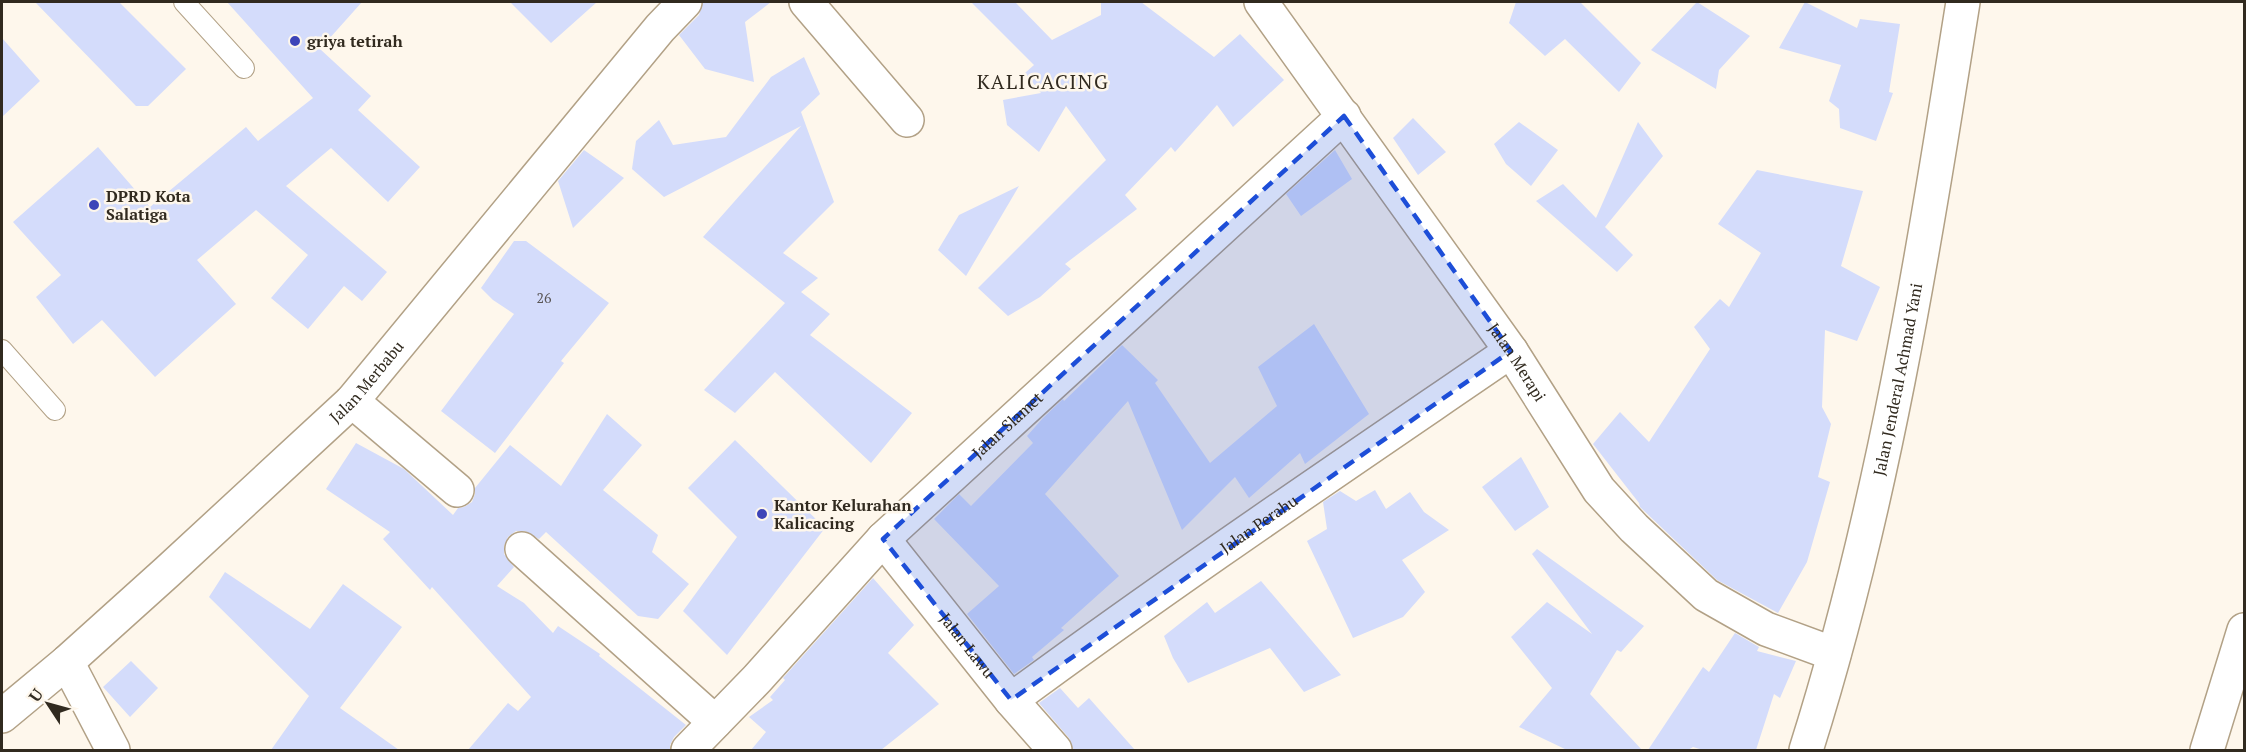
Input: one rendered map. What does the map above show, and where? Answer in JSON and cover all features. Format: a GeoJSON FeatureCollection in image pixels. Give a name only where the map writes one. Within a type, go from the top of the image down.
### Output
{"type":"FeatureCollection","features":[{"type":"Feature","properties":{"kind":"street","name":"Jalan Merbabu"},"geometry":{"type":"LineString","coordinates":[[2,716],[67,662],[352,401],[637,55],[685,2]]}},
{"type":"Feature","properties":{"kind":"street"},"geometry":{"type":"LineString","coordinates":[[806,2],[907,120]]}},
{"type":"Feature","properties":{"kind":"street","name":"Jalan Merapi"},"geometry":{"type":"LineString","coordinates":[[1261,2],[1511,351],[1599,490],[1634,528],[1706,595],[1766,629],[1834,654]]}},
{"type":"Feature","properties":{"kind":"street","name":"Jalan Jenderal Achmad Yani"},"geometry":{"type":"LineString","coordinates":[[1806,750],[1869,524],[1902,365],[1963,2]]}},
{"type":"Feature","properties":{"kind":"street","name":"Jalan Slamet"},"geometry":{"type":"LineString","coordinates":[[688,750],[757,679],[883,539],[1344,116]]}},
{"type":"Feature","properties":{"kind":"street","name":"Jalan Perahu"},"geometry":{"type":"LineString","coordinates":[[1011,700],[1234,540],[1511,351]]}},
{"type":"Feature","properties":{"kind":"street"},"geometry":{"type":"LineString","coordinates":[[352,401],[457,490]]}},
{"type":"Feature","properties":{"kind":"street","name":"Jalan Lawu"},"geometry":{"type":"LineString","coordinates":[[883,539],[1011,700],[1054,750]]}},
{"type":"Feature","properties":{"kind":"street"},"geometry":{"type":"LineString","coordinates":[[522,549],[715,722]]}},
{"type":"Feature","properties":{"kind":"street"},"geometry":{"type":"LineString","coordinates":[[2207,750],[2244,632]]}},
{"type":"Feature","properties":{"kind":"street"},"geometry":{"type":"LineString","coordinates":[[67,662],[113,750]]}},
{"type":"Feature","properties":{"kind":"lane"},"geometry":{"type":"LineString","coordinates":[[184,2],[244,68]]}},
{"type":"Feature","properties":{"kind":"lane"},"geometry":{"type":"LineString","coordinates":[[2,350],[55,410]]}},
{"type":"Feature","properties":{"kind":"highlighted area"},"geometry":{"type":"Polygon","coordinates":[[[1344,116],[1511,351],[1011,700],[883,539],[1344,116]]]}},
{"type":"Feature","properties":{"kind":"building"},"geometry":{"type":"Polygon","coordinates":[[[35,2],[119,2],[186,69],[148,106],[136,106],[35,2]]]}},
{"type":"Feature","properties":{"kind":"building"},"geometry":{"type":"Polygon","coordinates":[[[227,2],[362,2],[320,49],[371,96],[358,110],[420,167],[388,202],[331,148],[286,186],[387,272],[362,301],[344,286],[308,329],[271,298],[308,255],[256,210],[197,260],[236,304],[155,377],[102,320],[73,344],[36,297],[61,275],[13,222],[98,147],[150,207],[246,127],[258,141],[313,98],[227,2]]]}},
{"type":"Feature","properties":{"kind":"building"},"geometry":{"type":"Polygon","coordinates":[[[510,2],[597,2],[551,43],[510,2]]]}},
{"type":"Feature","properties":{"kind":"building"},"geometry":{"type":"Polygon","coordinates":[[[703,2],[771,2],[745,22],[754,82],[705,69],[679,35],[699,15],[703,2]]]}},
{"type":"Feature","properties":{"kind":"building"},"geometry":{"type":"Polygon","coordinates":[[[971,2],[1015,2],[1052,40],[1101,15],[1101,2],[1141,2],[1214,57],[1240,34],[1284,80],[1233,127],[1217,105],[1175,152],[1171,147],[1125,195],[1137,209],[1065,264],[1071,269],[1040,297],[1008,316],[978,288],[1106,160],[1066,106],[1039,152],[1007,125],[1003,100],[1041,93],[1025,73],[1034,65],[971,2]]]}},
{"type":"Feature","properties":{"kind":"building"},"geometry":{"type":"Polygon","coordinates":[[[1516,2],[1580,2],[1641,63],[1619,92],[1565,39],[1545,56],[1509,23],[1516,2]]]}},
{"type":"Feature","properties":{"kind":"building"},"geometry":{"type":"Polygon","coordinates":[[[1697,2],[1750,36],[1719,70],[1716,89],[1651,50],[1697,2]]]}},
{"type":"Feature","properties":{"kind":"building"},"geometry":{"type":"Polygon","coordinates":[[[1805,2],[1857,28],[1860,19],[1900,24],[1889,92],[1893,93],[1876,141],[1840,128],[1839,109],[1829,101],[1841,65],[1779,48],[1805,2]]]}},
{"type":"Feature","properties":{"kind":"building"},"geometry":{"type":"Polygon","coordinates":[[[2,38],[40,81],[2,117],[2,38]]]}},
{"type":"Feature","properties":{"kind":"building"},"geometry":{"type":"Polygon","coordinates":[[[804,57],[820,94],[801,112],[834,202],[783,253],[818,278],[801,292],[830,314],[810,335],[912,413],[871,463],[775,372],[735,413],[704,390],[785,303],[703,237],[801,126],[664,197],[632,169],[636,141],[659,120],[673,145],[726,137],[771,77],[804,57]]]}},
{"type":"Feature","properties":{"kind":"building"},"geometry":{"type":"Polygon","coordinates":[[[1413,118],[1446,152],[1418,175],[1393,138],[1413,118]]]}},
{"type":"Feature","properties":{"kind":"building"},"geometry":{"type":"Polygon","coordinates":[[[1519,122],[1558,150],[1531,186],[1506,164],[1494,144],[1519,122]]]}},
{"type":"Feature","properties":{"kind":"building"},"geometry":{"type":"Polygon","coordinates":[[[1638,122],[1663,156],[1605,227],[1633,255],[1617,272],[1536,201],[1563,184],[1596,218],[1638,122]]]}},
{"type":"Feature","properties":{"kind":"building"},"geometry":{"type":"Polygon","coordinates":[[[584,150],[624,178],[573,228],[558,181],[584,150]]]}},
{"type":"Feature","properties":{"kind":"building"},"geometry":{"type":"Polygon","coordinates":[[[1335,150],[1352,179],[1301,216],[1286,194],[1335,150]]]}},
{"type":"Feature","properties":{"kind":"building"},"geometry":{"type":"Polygon","coordinates":[[[1757,170],[1863,191],[1841,266],[1880,287],[1857,341],[1825,330],[1822,407],[1831,424],[1818,477],[1830,482],[1807,562],[1778,613],[1717,580],[1640,507],[1593,444],[1620,412],[1649,442],[1710,349],[1694,327],[1720,299],[1729,307],[1761,253],[1718,224],[1757,170]]]}},
{"type":"Feature","properties":{"kind":"building"},"geometry":{"type":"Polygon","coordinates":[[[1019,186],[966,276],[938,250],[959,215],[1019,186]]]}},
{"type":"Feature","properties":{"kind":"building"},"geometry":{"type":"Polygon","coordinates":[[[514,241],[526,241],[609,303],[561,361],[564,363],[495,453],[441,411],[514,314],[493,300],[481,288],[514,241]]]}},
{"type":"Feature","properties":{"kind":"building"},"geometry":{"type":"Polygon","coordinates":[[[1314,324],[1369,414],[1305,464],[1300,453],[1249,498],[1235,477],[1182,530],[1128,401],[1045,494],[1119,576],[1061,628],[1064,630],[1032,657],[1034,660],[1014,674],[967,614],[999,586],[934,519],[959,494],[971,506],[1033,443],[1027,436],[1043,418],[1122,345],[1158,380],[1155,383],[1210,463],[1277,406],[1258,367],[1314,324]]]}},
{"type":"Feature","properties":{"kind":"building"},"geometry":{"type":"Polygon","coordinates":[[[607,414],[642,445],[603,490],[658,535],[652,552],[689,584],[658,619],[638,616],[546,532],[539,539],[525,531],[516,531],[508,537],[504,546],[504,554],[514,567],[497,586],[524,603],[553,633],[558,626],[600,654],[599,656],[686,725],[674,737],[670,750],[468,750],[508,703],[518,711],[531,697],[432,587],[430,590],[383,539],[390,532],[326,489],[356,443],[404,469],[453,515],[458,508],[472,502],[475,488],[510,445],[561,486],[607,414]]]}},
{"type":"Feature","properties":{"kind":"building"},"geometry":{"type":"Polygon","coordinates":[[[735,440],[825,528],[727,655],[683,611],[737,537],[688,488],[735,440]]]}},
{"type":"Feature","properties":{"kind":"building"},"geometry":{"type":"Polygon","coordinates":[[[1521,457],[1549,507],[1515,531],[1482,487],[1521,457]]]}},
{"type":"Feature","properties":{"kind":"building"},"geometry":{"type":"Polygon","coordinates":[[[1375,490],[1386,509],[1410,492],[1424,512],[1449,530],[1402,560],[1425,592],[1403,617],[1353,638],[1307,541],[1327,529],[1323,502],[1340,491],[1356,501],[1375,490]]]}},
{"type":"Feature","properties":{"kind":"building"},"geometry":{"type":"Polygon","coordinates":[[[1537,549],[1644,626],[1621,652],[1617,650],[1590,694],[1642,750],[1567,750],[1519,727],[1552,688],[1511,637],[1547,602],[1592,634],[1532,554],[1537,549]]]}},
{"type":"Feature","properties":{"kind":"building"},"geometry":{"type":"Polygon","coordinates":[[[225,572],[310,629],[343,584],[402,627],[340,708],[399,750],[271,750],[309,696],[209,597],[225,572]]]}},
{"type":"Feature","properties":{"kind":"building"},"geometry":{"type":"Polygon","coordinates":[[[873,578],[914,625],[888,653],[939,704],[881,750],[751,750],[766,732],[749,717],[773,700],[770,697],[785,680],[783,678],[873,578]]]}},
{"type":"Feature","properties":{"kind":"building"},"geometry":{"type":"Polygon","coordinates":[[[1261,581],[1341,675],[1304,692],[1270,648],[1188,683],[1173,658],[1164,636],[1207,602],[1215,613],[1261,581]]]}},
{"type":"Feature","properties":{"kind":"building"},"geometry":{"type":"Polygon","coordinates":[[[1735,633],[1759,647],[1757,651],[1796,661],[1780,698],[1774,694],[1756,750],[1703,750],[1693,747],[1688,750],[1648,750],[1703,667],[1709,672],[1735,633]]]}},
{"type":"Feature","properties":{"kind":"building"},"geometry":{"type":"Polygon","coordinates":[[[131,661],[158,688],[130,717],[103,687],[131,661]]]}},
{"type":"Feature","properties":{"kind":"building"},"geometry":{"type":"Polygon","coordinates":[[[1060,688],[1078,708],[1089,698],[1135,750],[1073,750],[1069,738],[1039,703],[1060,688]]]}},
{"type":"Feature","properties":{"kind":"place","name":"griya tetirah"},"geometry":{"type":"Point","coordinates":[295,41]}},
{"type":"Feature","properties":{"kind":"place","name":"DPRD Kota Salatiga"},"geometry":{"type":"Point","coordinates":[94,205]}},
{"type":"Feature","properties":{"kind":"place","name":"Kantor Kelurahan Kalicacing"},"geometry":{"type":"Point","coordinates":[762,514]}},
{"type":"Feature","properties":{"kind":"district","name":"KALICACING"},"geometry":{"type":"Point","coordinates":[1043,81]}}]}
